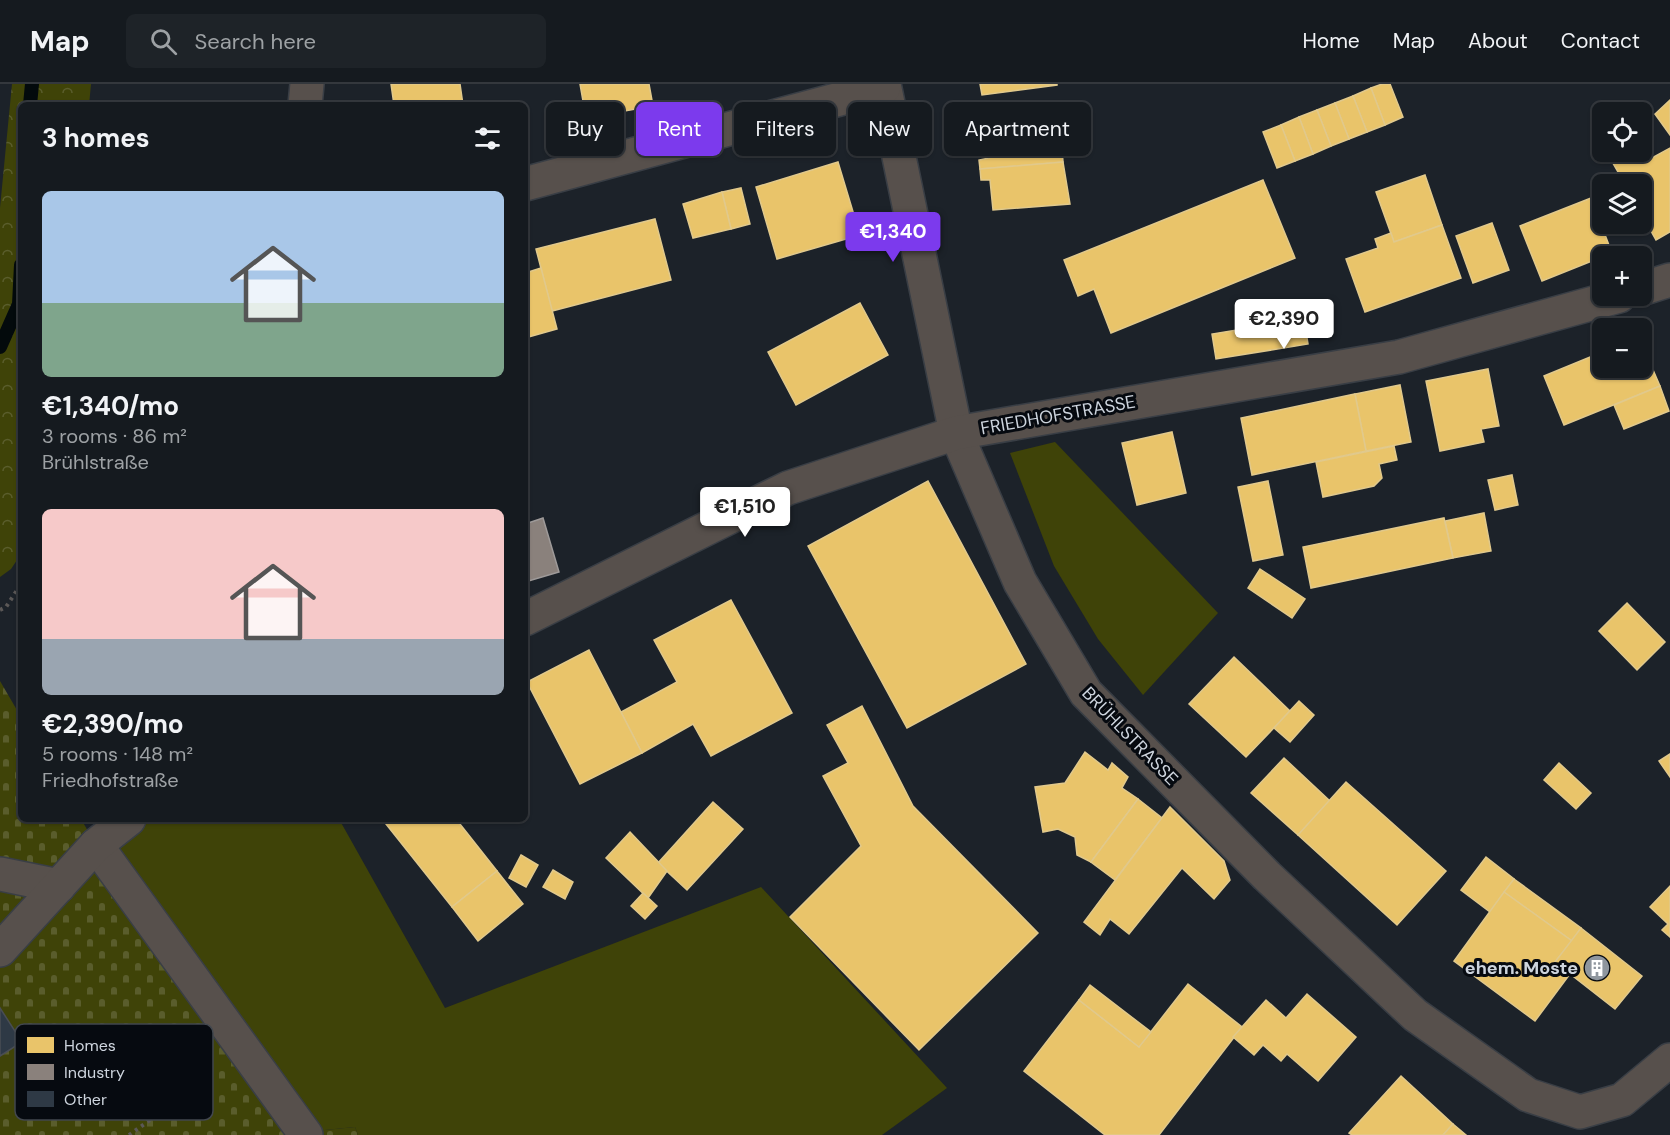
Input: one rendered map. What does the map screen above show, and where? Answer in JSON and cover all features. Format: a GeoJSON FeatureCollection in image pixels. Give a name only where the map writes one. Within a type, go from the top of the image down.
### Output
{"type":"FeatureCollection","features":[{"type":"Feature","properties":{"kind":"street"},"geometry":{"type":"LineString","coordinates":[[305,102],[307,84]]}},
{"type":"Feature","properties":{"kind":"street"},"geometry":{"type":"LineString","coordinates":[[528,183],[884,86]]}},
{"type":"Feature","properties":{"kind":"street","name":"BRÜHLSTRASSE"},"geometry":{"type":"LineString","coordinates":[[884,86],[956,433],[1020,582],[1086,693],[1267,876],[1414,1015],[1528,1095],[1580,1112],[1622,1100],[1670,1060]]}},
{"type":"Feature","properties":{"kind":"street"},"geometry":{"type":"LineString","coordinates":[[1652,286],[1670,280]]}},
{"type":"Feature","properties":{"kind":"street","name":"FRIEDHOFSTRASSE"},"geometry":{"type":"LineString","coordinates":[[528,618],[788,488],[956,433],[1399,357],[1592,303]]}},
{"type":"Feature","properties":{"kind":"street"},"geometry":{"type":"LineString","coordinates":[[0,951],[96,845],[125,822]]}},
{"type":"Feature","properties":{"kind":"street"},"geometry":{"type":"LineString","coordinates":[[96,845],[306,1135]]}},
{"type":"Feature","properties":{"kind":"street"},"geometry":{"type":"LineString","coordinates":[[0,874],[58,886]]}},
{"type":"Feature","properties":{"kind":"path"},"geometry":{"type":"LineString","coordinates":[[0,610],[6,607],[18,589]]}},
{"type":"Feature","properties":{"kind":"path"},"geometry":{"type":"LineString","coordinates":[[213,1075],[247,1051]]}},
{"type":"Feature","properties":{"kind":"path"},"geometry":{"type":"LineString","coordinates":[[129,1135],[150,1120]]}},
{"type":"Feature","properties":{"kind":"green space"},"geometry":{"type":"Polygon","coordinates":[[[12,84],[91,84],[89,102],[18,102],[18,558],[11,569],[0,577],[0,208],[12,84]]]}},
{"type":"Feature","properties":{"kind":"green space"},"geometry":{"type":"Polygon","coordinates":[[[1055,442],[1218,613],[1143,695],[1098,639],[1054,566],[1010,453],[1055,442]]]}},
{"type":"Feature","properties":{"kind":"green space"},"geometry":{"type":"Polygon","coordinates":[[[0,681],[18,712],[18,822],[83,822],[96,845],[305,1132],[355,1127],[358,1135],[0,1135],[0,681]]]}},
{"type":"Feature","properties":{"kind":"green space"},"geometry":{"type":"Polygon","coordinates":[[[125,822],[341,822],[445,1008],[761,887],[947,1088],[882,1135],[358,1135],[355,1127],[305,1132],[96,845],[125,822]]]}},
{"type":"Feature","properties":{"kind":"building: Homes"},"geometry":{"type":"Polygon","coordinates":[[[391,84],[460,84],[463,102],[394,102],[391,84]]]}},
{"type":"Feature","properties":{"kind":"building: Homes"},"geometry":{"type":"Polygon","coordinates":[[[580,84],[649,84],[652,102],[636,102],[636,109],[624,111],[624,102],[583,102],[580,84]]]}},
{"type":"Feature","properties":{"kind":"building: Homes"},"geometry":{"type":"Polygon","coordinates":[[[980,84],[1057,84],[1057,85],[982,95],[980,84]]]}},
{"type":"Feature","properties":{"kind":"building: Homes"},"geometry":{"type":"Polygon","coordinates":[[[1390,84],[1403,117],[1385,125],[1371,88],[1390,84]]]}},
{"type":"Feature","properties":{"kind":"building: Homes"},"geometry":{"type":"Polygon","coordinates":[[[1371,88],[1385,125],[1367,132],[1353,96],[1371,88]]]}},
{"type":"Feature","properties":{"kind":"building: Homes"},"geometry":{"type":"Polygon","coordinates":[[[1353,96],[1367,132],[1349,139],[1335,103],[1353,96]]]}},
{"type":"Feature","properties":{"kind":"building: Homes"},"geometry":{"type":"Polygon","coordinates":[[[1670,100],[1670,135],[1655,114],[1670,100]]]}},
{"type":"Feature","properties":{"kind":"building: Homes"},"geometry":{"type":"Polygon","coordinates":[[[1335,103],[1349,139],[1331,146],[1317,110],[1335,103]]]}},
{"type":"Feature","properties":{"kind":"building: Homes"},"geometry":{"type":"Polygon","coordinates":[[[1317,110],[1331,146],[1313,154],[1299,117],[1317,110]]]}},
{"type":"Feature","properties":{"kind":"building: Homes"},"geometry":{"type":"Polygon","coordinates":[[[1299,117],[1313,154],[1295,161],[1281,125],[1299,117]]]}},
{"type":"Feature","properties":{"kind":"building: Homes"},"geometry":{"type":"Polygon","coordinates":[[[1281,125],[1295,161],[1277,168],[1263,132],[1281,125]]]}},
{"type":"Feature","properties":{"kind":"building: Homes"},"geometry":{"type":"Polygon","coordinates":[[[1670,148],[1670,232],[1656,240],[1652,233],[1652,174],[1619,174],[1612,162],[1652,162],[1652,158],[1670,148]]]}},
{"type":"Feature","properties":{"kind":"building: Homes"},"geometry":{"type":"Polygon","coordinates":[[[989,156],[1063,156],[1063,162],[980,169],[979,160],[989,158],[989,156]]]}},
{"type":"Feature","properties":{"kind":"building: Homes"},"geometry":{"type":"Polygon","coordinates":[[[838,162],[860,235],[777,259],[756,187],[838,162]]]}},
{"type":"Feature","properties":{"kind":"building: Homes"},"geometry":{"type":"Polygon","coordinates":[[[1063,162],[1070,204],[993,210],[990,180],[981,180],[980,169],[1063,162]]]}},
{"type":"Feature","properties":{"kind":"building: Homes"},"geometry":{"type":"Polygon","coordinates":[[[1425,175],[1442,225],[1394,242],[1376,192],[1425,175]]]}},
{"type":"Feature","properties":{"kind":"building: Homes"},"geometry":{"type":"Polygon","coordinates":[[[1263,180],[1295,258],[1111,333],[1094,289],[1078,296],[1064,260],[1263,180]]]}},
{"type":"Feature","properties":{"kind":"building: Homes"},"geometry":{"type":"Polygon","coordinates":[[[741,188],[750,224],[731,229],[722,192],[741,188]]]}},
{"type":"Feature","properties":{"kind":"building: Homes"},"geometry":{"type":"Polygon","coordinates":[[[722,192],[731,229],[693,238],[683,204],[722,192]]]}},
{"type":"Feature","properties":{"kind":"building: Homes"},"geometry":{"type":"Polygon","coordinates":[[[1591,198],[1592,234],[1605,234],[1609,246],[1592,246],[1592,261],[1542,281],[1520,226],[1591,198]]]}},
{"type":"Feature","properties":{"kind":"building: Homes"},"geometry":{"type":"Polygon","coordinates":[[[655,219],[671,280],[552,311],[536,249],[655,219]]]}},
{"type":"Feature","properties":{"kind":"building: Homes"},"geometry":{"type":"Polygon","coordinates":[[[1492,223],[1509,270],[1473,283],[1456,236],[1492,223]]]}},
{"type":"Feature","properties":{"kind":"building: Homes"},"geometry":{"type":"Polygon","coordinates":[[[1442,225],[1461,278],[1365,312],[1346,259],[1378,248],[1375,239],[1391,233],[1394,242],[1442,225]]]}},
{"type":"Feature","properties":{"kind":"building: Homes"},"geometry":{"type":"Polygon","coordinates":[[[541,268],[557,329],[528,337],[528,272],[541,268]]]}},
{"type":"Feature","properties":{"kind":"building: Homes"},"geometry":{"type":"Polygon","coordinates":[[[860,303],[888,355],[796,405],[768,352],[860,303]]]}},
{"type":"Feature","properties":{"kind":"building: Homes"},"geometry":{"type":"Polygon","coordinates":[[[1304,319],[1308,344],[1216,359],[1212,334],[1304,319]]]}},
{"type":"Feature","properties":{"kind":"building: Homes"},"geometry":{"type":"Polygon","coordinates":[[[1592,356],[1592,378],[1652,378],[1652,367],[1660,386],[1564,425],[1544,376],[1592,356]]]}},
{"type":"Feature","properties":{"kind":"building: Homes"},"geometry":{"type":"Polygon","coordinates":[[[1488,369],[1499,426],[1481,429],[1484,442],[1440,451],[1426,381],[1488,369]]]}},
{"type":"Feature","properties":{"kind":"building: Homes"},"geometry":{"type":"Polygon","coordinates":[[[1400,385],[1411,442],[1366,451],[1355,394],[1400,385]]]}},
{"type":"Feature","properties":{"kind":"building: Homes"},"geometry":{"type":"Polygon","coordinates":[[[1660,386],[1669,411],[1624,429],[1614,405],[1660,386]]]}},
{"type":"Feature","properties":{"kind":"building: Homes"},"geometry":{"type":"Polygon","coordinates":[[[1355,394],[1366,451],[1252,475],[1241,418],[1355,394]]]}},
{"type":"Feature","properties":{"kind":"building: Homes"},"geometry":{"type":"Polygon","coordinates":[[[1172,432],[1186,493],[1137,505],[1122,443],[1172,432]]]}},
{"type":"Feature","properties":{"kind":"building: Homes"},"geometry":{"type":"Polygon","coordinates":[[[1394,446],[1397,460],[1379,464],[1382,478],[1374,486],[1323,497],[1316,462],[1394,446]]]}},
{"type":"Feature","properties":{"kind":"building: Homes"},"geometry":{"type":"Polygon","coordinates":[[[1512,475],[1518,505],[1495,510],[1488,480],[1512,475]]]}},
{"type":"Feature","properties":{"kind":"building: Homes"},"geometry":{"type":"Polygon","coordinates":[[[928,481],[1026,664],[907,728],[808,546],[928,481]]]}},
{"type":"Feature","properties":{"kind":"building: Homes"},"geometry":{"type":"Polygon","coordinates":[[[1268,481],[1283,555],[1253,561],[1238,487],[1268,481]]]}},
{"type":"Feature","properties":{"kind":"building: Homes"},"geometry":{"type":"Polygon","coordinates":[[[1484,513],[1491,551],[1453,558],[1445,521],[1484,513]]]}},
{"type":"Feature","properties":{"kind":"building: Homes"},"geometry":{"type":"Polygon","coordinates":[[[1444,518],[1453,558],[1311,588],[1303,547],[1444,518]]]}},
{"type":"Feature","properties":{"kind":"building: Homes"},"geometry":{"type":"Polygon","coordinates":[[[1260,569],[1305,599],[1292,618],[1248,588],[1260,569]]]}},
{"type":"Feature","properties":{"kind":"building: Homes"},"geometry":{"type":"Polygon","coordinates":[[[731,600],[792,713],[711,756],[693,724],[642,753],[621,712],[677,682],[654,640],[731,600]]]}},
{"type":"Feature","properties":{"kind":"building: Homes"},"geometry":{"type":"Polygon","coordinates":[[[1627,603],[1665,642],[1637,670],[1599,631],[1627,603]]]}},
{"type":"Feature","properties":{"kind":"building: Homes"},"geometry":{"type":"Polygon","coordinates":[[[589,650],[642,753],[580,784],[528,681],[589,650]]]}},
{"type":"Feature","properties":{"kind":"building: Homes"},"geometry":{"type":"Polygon","coordinates":[[[1234,657],[1290,711],[1246,757],[1189,704],[1234,657]]]}},
{"type":"Feature","properties":{"kind":"building: Homes"},"geometry":{"type":"Polygon","coordinates":[[[1299,701],[1314,715],[1290,742],[1274,728],[1299,701]]]}},
{"type":"Feature","properties":{"kind":"building: Homes"},"geometry":{"type":"Polygon","coordinates":[[[862,706],[913,806],[1038,933],[919,1050],[790,917],[861,846],[823,776],[848,763],[827,725],[862,706]]]}},
{"type":"Feature","properties":{"kind":"building: Homes"},"geometry":{"type":"Polygon","coordinates":[[[1085,752],[1108,770],[1112,763],[1128,777],[1122,788],[1138,799],[1091,862],[1077,855],[1075,837],[1058,829],[1043,832],[1035,787],[1065,783],[1085,752]]]}},
{"type":"Feature","properties":{"kind":"building: Homes"},"geometry":{"type":"Polygon","coordinates":[[[1670,754],[1670,777],[1659,761],[1670,754]]]}},
{"type":"Feature","properties":{"kind":"building: Homes"},"geometry":{"type":"Polygon","coordinates":[[[1284,758],[1330,801],[1298,835],[1251,793],[1284,758]]]}},
{"type":"Feature","properties":{"kind":"building: Homes"},"geometry":{"type":"Polygon","coordinates":[[[1559,763],[1591,793],[1576,809],[1544,780],[1559,763]]]}},
{"type":"Feature","properties":{"kind":"building: Homes"},"geometry":{"type":"Polygon","coordinates":[[[1346,782],[1446,871],[1397,925],[1298,835],[1346,782]]]}},
{"type":"Feature","properties":{"kind":"building: Homes"},"geometry":{"type":"Polygon","coordinates":[[[1138,799],[1162,818],[1115,880],[1091,862],[1138,799]]]}},
{"type":"Feature","properties":{"kind":"building: Homes"},"geometry":{"type":"Polygon","coordinates":[[[713,802],[743,829],[687,890],[658,863],[713,802]]]}},
{"type":"Feature","properties":{"kind":"building: Homes"},"geometry":{"type":"Polygon","coordinates":[[[1170,807],[1224,861],[1230,880],[1214,899],[1182,868],[1129,934],[1110,919],[1100,935],[1084,922],[1170,807]]]}},
{"type":"Feature","properties":{"kind":"building: Homes"},"geometry":{"type":"Polygon","coordinates":[[[384,822],[458,822],[497,871],[452,907],[384,822]]]}},
{"type":"Feature","properties":{"kind":"building: Homes"},"geometry":{"type":"Polygon","coordinates":[[[630,832],[667,871],[648,898],[606,858],[630,832]]]}},
{"type":"Feature","properties":{"kind":"building: Homes"},"geometry":{"type":"Polygon","coordinates":[[[521,855],[538,865],[526,887],[509,878],[521,855]]]}},
{"type":"Feature","properties":{"kind":"building: Homes"},"geometry":{"type":"Polygon","coordinates":[[[1486,857],[1514,879],[1490,912],[1461,890],[1486,857]]]}},
{"type":"Feature","properties":{"kind":"building: Homes"},"geometry":{"type":"Polygon","coordinates":[[[553,870],[573,882],[565,899],[543,887],[553,870]]]}},
{"type":"Feature","properties":{"kind":"building: Homes"},"geometry":{"type":"Polygon","coordinates":[[[497,871],[523,904],[478,941],[452,907],[497,871]]]}},
{"type":"Feature","properties":{"kind":"building: Homes"},"geometry":{"type":"Polygon","coordinates":[[[1514,879],[1581,928],[1572,941],[1504,892],[1514,879]]]}},
{"type":"Feature","properties":{"kind":"building: Homes"},"geometry":{"type":"Polygon","coordinates":[[[1670,886],[1670,937],[1662,930],[1668,924],[1650,907],[1670,886]]]}},
{"type":"Feature","properties":{"kind":"building: Homes"},"geometry":{"type":"Polygon","coordinates":[[[1504,892],[1572,941],[1555,962],[1570,974],[1535,1021],[1454,961],[1504,892]]]}},
{"type":"Feature","properties":{"kind":"building: Homes"},"geometry":{"type":"Polygon","coordinates":[[[643,893],[657,906],[645,919],[631,906],[643,893]]]}},
{"type":"Feature","properties":{"kind":"building: Homes","name":"ehem. Moste"},"geometry":{"type":"Polygon","coordinates":[[[1581,928],[1642,976],[1615,1009],[1555,962],[1581,928]]]}},
{"type":"Feature","properties":{"kind":"building: Homes"},"geometry":{"type":"Polygon","coordinates":[[[1188,984],[1242,1027],[1159,1135],[1105,1135],[1024,1071],[1079,1000],[1139,1047],[1188,984]]]}},
{"type":"Feature","properties":{"kind":"building: Homes"},"geometry":{"type":"Polygon","coordinates":[[[1090,985],[1151,1032],[1139,1047],[1079,1000],[1090,985]]]}},
{"type":"Feature","properties":{"kind":"building: Homes"},"geometry":{"type":"Polygon","coordinates":[[[1307,994],[1356,1037],[1318,1081],[1287,1054],[1281,1061],[1263,1045],[1254,1055],[1233,1037],[1266,1000],[1286,1018],[1307,994]]]}},
{"type":"Feature","properties":{"kind":"building: Homes"},"geometry":{"type":"Polygon","coordinates":[[[1401,1076],[1453,1124],[1443,1135],[1352,1135],[1349,1133],[1401,1076]]]}},
{"type":"Feature","properties":{"kind":"building: Homes"},"geometry":{"type":"Polygon","coordinates":[[[1453,1124],[1466,1135],[1443,1135],[1453,1124]]]}},
{"type":"Feature","properties":{"kind":"building: Industry"},"geometry":{"type":"Polygon","coordinates":[[[543,518],[559,572],[528,581],[528,523],[543,518]]]}},
{"type":"Feature","properties":{"kind":"building: Other"},"geometry":{"type":"Polygon","coordinates":[[[0,1008],[15,1031],[15,1046],[0,1056],[0,1008]]]}},
{"type":"Feature","properties":{"kind":"waterway"},"geometry":{"type":"LineString","coordinates":[[30,102],[32,84]]}},
{"type":"Feature","properties":{"kind":"waterway"},"geometry":{"type":"LineString","coordinates":[[0,347],[18,306]]}},
{"type":"Feature","properties":{"kind":"place","name":"ehem. Moste"},"geometry":{"type":"Point","coordinates":[1597,968]}}]}
